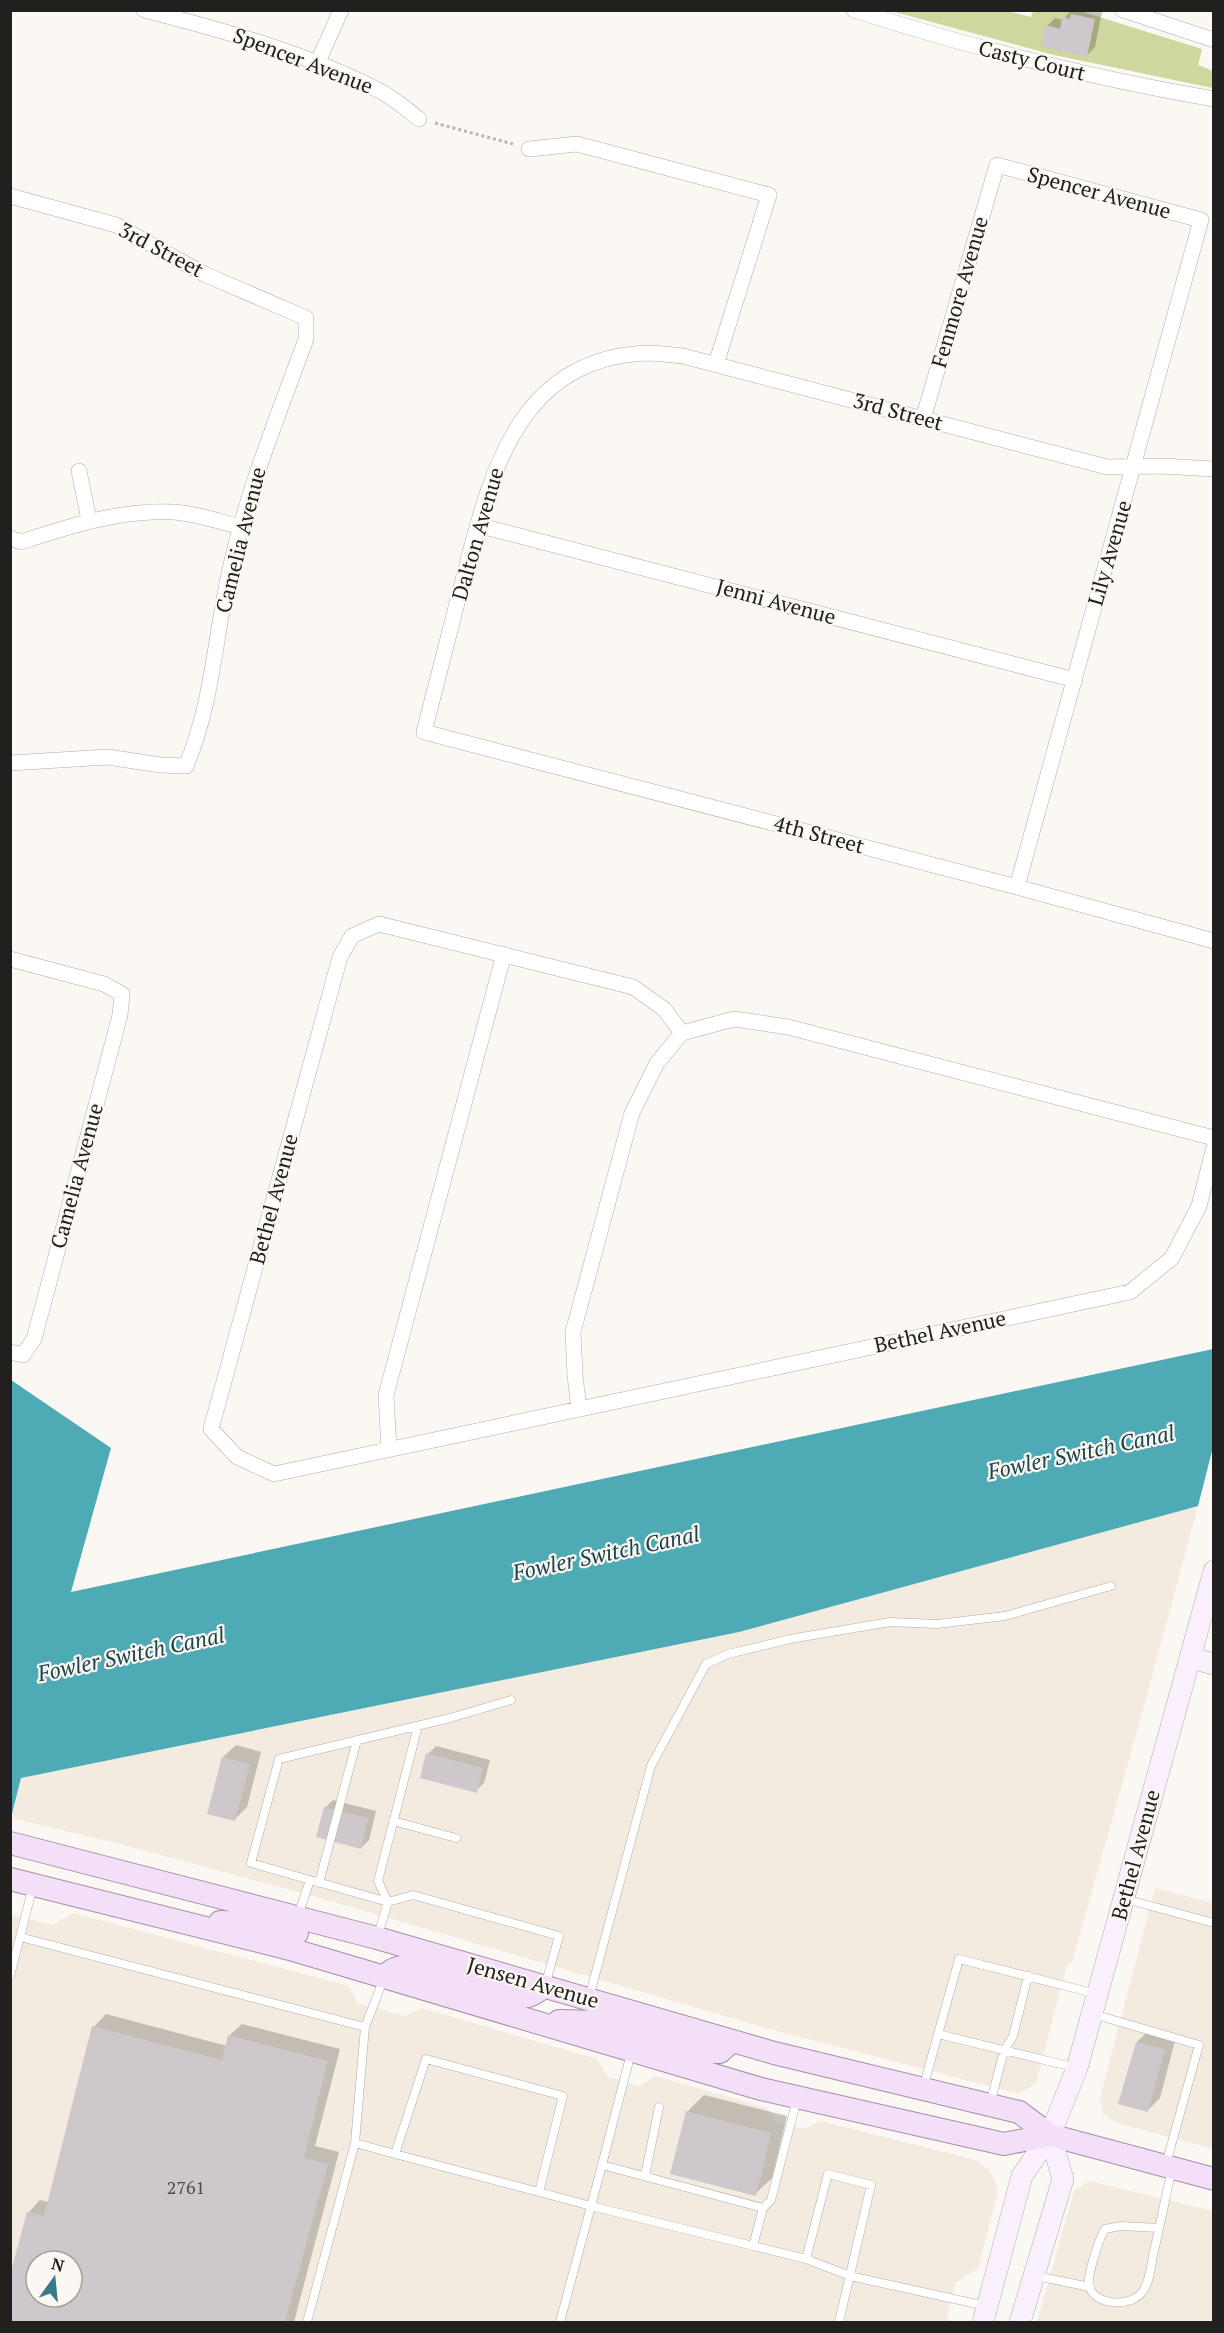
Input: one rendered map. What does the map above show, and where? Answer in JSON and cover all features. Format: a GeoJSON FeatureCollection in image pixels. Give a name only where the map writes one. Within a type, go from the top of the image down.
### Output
{"type":"FeatureCollection","features":[{"type":"Feature","properties":{"kind":"main road","name":"Bethel Avenue"},"geometry":{"type":"LineString","coordinates":[[985,2314],[1022,2176],[1050,2136],[1077,2068],[1214,1571]]}},
{"type":"Feature","properties":{"kind":"main road"},"geometry":{"type":"LineString","coordinates":[[1191,1658],[1214,1664]]}},
{"type":"Feature","properties":{"kind":"main road","name":"Jensen Avenue"},"geometry":{"type":"LineString","coordinates":[[10,1843],[377,1938],[784,2056],[1019,2112],[1050,2136],[1214,2179]]}},
{"type":"Feature","properties":{"kind":"main road"},"geometry":{"type":"LineString","coordinates":[[34,1884],[44,1873],[62,1871],[173,1898],[219,1896]]}},
{"type":"Feature","properties":{"kind":"main road","name":"Jensen Avenue"},"geometry":{"type":"LineString","coordinates":[[10,1879],[188,1923],[385,1977],[540,2022],[631,2052],[797,2097],[1004,2144],[1050,2136]]}},
{"type":"Feature","properties":{"kind":"main road"},"geometry":{"type":"LineString","coordinates":[[188,1923],[258,1923],[359,1948],[370,1947],[377,1938]]}},
{"type":"Feature","properties":{"kind":"main road"},"geometry":{"type":"LineString","coordinates":[[385,1977],[396,1967],[407,1965],[428,1969],[510,1994],[530,1996],[544,1987]]}},
{"type":"Feature","properties":{"kind":"main road"},"geometry":{"type":"LineString","coordinates":[[540,2022],[569,2020],[600,2022],[709,2052],[720,2052],[732,2041]]}},
{"type":"Feature","properties":{"kind":"main road"},"geometry":{"type":"LineString","coordinates":[[1020,2322],[1063,2179],[1050,2136]]}},
{"type":"Feature","properties":{"kind":"street","name":"Spencer Avenue"},"geometry":{"type":"LineString","coordinates":[[144,10],[219,29],[317,64],[379,90],[419,119]]}},
{"type":"Feature","properties":{"kind":"street"},"geometry":{"type":"LineString","coordinates":[[317,64],[341,10]]}},
{"type":"Feature","properties":{"kind":"street","name":"Casty Court"},"geometry":{"type":"LineString","coordinates":[[854,10],[922,32],[1021,59],[1214,99]]}},
{"type":"Feature","properties":{"kind":"street"},"geometry":{"type":"LineString","coordinates":[[1123,10],[1214,40]]}},
{"type":"Feature","properties":{"kind":"street"},"geometry":{"type":"LineString","coordinates":[[529,149],[578,144],[769,195],[716,364]]}},
{"type":"Feature","properties":{"kind":"street","name":"Spencer Avenue"},"geometry":{"type":"LineString","coordinates":[[997,165],[1201,220]]}},
{"type":"Feature","properties":{"kind":"street","name":"Fenmore Avenue"},"geometry":{"type":"LineString","coordinates":[[923,419],[997,165]]}},
{"type":"Feature","properties":{"kind":"street","name":"3rd Street"},"geometry":{"type":"LineString","coordinates":[[10,196],[116,225],[204,274],[306,318]]}},
{"type":"Feature","properties":{"kind":"street","name":"Lily Avenue"},"geometry":{"type":"LineString","coordinates":[[1017,887],[1201,220]]}},
{"type":"Feature","properties":{"kind":"street","name":"Camelia Avenue"},"geometry":{"type":"LineString","coordinates":[[10,763],[108,757],[160,765],[186,766],[196,743],[212,677],[229,574],[240,527],[252,487],[306,339],[306,318]]}},
{"type":"Feature","properties":{"kind":"street","name":"3rd Street"},"geometry":{"type":"LineString","coordinates":[[584,367],[612,358],[647,354],[683,356],[1107,467],[1162,466],[1214,469]]}},
{"type":"Feature","properties":{"kind":"street","name":"Dalton Avenue"},"geometry":{"type":"LineString","coordinates":[[424,732],[477,525],[489,483],[505,446],[527,411],[554,386],[584,367]]}},
{"type":"Feature","properties":{"kind":"street"},"geometry":{"type":"LineString","coordinates":[[79,471],[89,520]]}},
{"type":"Feature","properties":{"kind":"street"},"geometry":{"type":"LineString","coordinates":[[14,544],[89,520],[135,513],[173,512],[240,527]]}},
{"type":"Feature","properties":{"kind":"street","name":"Jenni Avenue"},"geometry":{"type":"LineString","coordinates":[[477,525],[1075,680]]}},
{"type":"Feature","properties":{"kind":"street","name":"4th Street"},"geometry":{"type":"LineString","coordinates":[[424,732],[1017,887],[1214,941]]}},
{"type":"Feature","properties":{"kind":"street","name":"Bethel Avenue"},"geometry":{"type":"LineString","coordinates":[[682,1033],[664,1009],[633,987],[380,924],[352,936],[340,957],[211,1429],[237,1457],[274,1474],[1130,1292],[1172,1258],[1199,1206],[1214,1147]]}},
{"type":"Feature","properties":{"kind":"street"},"geometry":{"type":"LineString","coordinates":[[389,1449],[386,1395],[504,954]]}},
{"type":"Feature","properties":{"kind":"street","name":"Camelia Avenue"},"geometry":{"type":"LineString","coordinates":[[10,959],[104,984],[122,994],[120,1015],[34,1339],[17,1353]]}},
{"type":"Feature","properties":{"kind":"street"},"geometry":{"type":"LineString","coordinates":[[579,1408],[573,1332],[632,1113],[657,1063],[682,1033],[734,1018],[788,1027],[1214,1138]]}},
{"type":"Feature","properties":{"kind":"lane"},"geometry":{"type":"LineString","coordinates":[[588,2000],[651,1766],[706,1664],[728,1654],[790,1639],[890,1622],[937,1624],[1005,1616],[1111,1586]]}},
{"type":"Feature","properties":{"kind":"lane"},"geometry":{"type":"LineString","coordinates":[[511,1700],[418,1726],[279,1759],[251,1863],[388,1902],[413,1895],[559,1936],[544,1987]]}},
{"type":"Feature","properties":{"kind":"lane"},"geometry":{"type":"LineString","coordinates":[[377,1938],[388,1902],[378,1881],[418,1726]]}},
{"type":"Feature","properties":{"kind":"lane"},"geometry":{"type":"LineString","coordinates":[[319,1883],[357,1740]]}},
{"type":"Feature","properties":{"kind":"lane"},"geometry":{"type":"LineString","coordinates":[[393,1821],[456,1838]]}},
{"type":"Feature","properties":{"kind":"lane"},"geometry":{"type":"LineString","coordinates":[[298,1917],[310,1880]]}},
{"type":"Feature","properties":{"kind":"lane"},"geometry":{"type":"LineString","coordinates":[[10,1976],[34,1884]]}},
{"type":"Feature","properties":{"kind":"lane"},"geometry":{"type":"LineString","coordinates":[[1124,1898],[1214,1923]]}},
{"type":"Feature","properties":{"kind":"lane"},"geometry":{"type":"LineString","coordinates":[[20,1937],[365,2027]]}},
{"type":"Feature","properties":{"kind":"lane"},"geometry":{"type":"LineString","coordinates":[[922,2089],[960,1959],[1028,1976],[1199,2045],[1169,2167],[1160,2228],[1146,2286],[1136,2299],[1117,2302],[1098,2298],[1090,2288],[1035,2275]]}},
{"type":"Feature","properties":{"kind":"lane"},"geometry":{"type":"LineString","coordinates":[[990,2105],[1004,2051],[1013,2036],[1028,1976]]}},
{"type":"Feature","properties":{"kind":"lane"},"geometry":{"type":"LineString","coordinates":[[307,2322],[355,2143],[365,2027],[385,1977]]}},
{"type":"Feature","properties":{"kind":"lane"},"geometry":{"type":"LineString","coordinates":[[938,2034],[1077,2068]]}},
{"type":"Feature","properties":{"kind":"lane"},"geometry":{"type":"LineString","coordinates":[[560,2322],[631,2052]]}},
{"type":"Feature","properties":{"kind":"lane"},"geometry":{"type":"LineString","coordinates":[[395,2154],[426,2059],[563,2096],[539,2192]]}},
{"type":"Feature","properties":{"kind":"lane"},"geometry":{"type":"LineString","coordinates":[[753,2246],[763,2208],[771,2200],[797,2097]]}},
{"type":"Feature","properties":{"kind":"lane"},"geometry":{"type":"LineString","coordinates":[[645,2176],[659,2107]]}},
{"type":"Feature","properties":{"kind":"lane"},"geometry":{"type":"LineString","coordinates":[[355,2143],[591,2206],[806,2259],[850,2276],[985,2314]]}},
{"type":"Feature","properties":{"kind":"lane"},"geometry":{"type":"LineString","coordinates":[[602,2165],[763,2208]]}},
{"type":"Feature","properties":{"kind":"lane"},"geometry":{"type":"LineString","coordinates":[[806,2259],[828,2174],[871,2185],[839,2322]]}},
{"type":"Feature","properties":{"kind":"lane"},"geometry":{"type":"LineString","coordinates":[[1090,2288],[1090,2271],[1105,2229],[1121,2226],[1160,2228]]}},
{"type":"Feature","properties":{"kind":"path"},"geometry":{"type":"LineString","coordinates":[[419,119],[529,149]]}},
{"type":"Feature","properties":{"kind":"shaded area"},"geometry":{"type":"Polygon","coordinates":[[[1198,1506],[1143,1710],[1072,1962],[1067,1965],[1036,2083],[1019,2094],[762,2027],[334,1902],[124,1845],[12,1818],[21,1778],[739,1632],[1198,1506]]]}},
{"type":"Feature","properties":{"kind":"shaded area"},"geometry":{"type":"Polygon","coordinates":[[[1155,1888],[1213,1903],[1213,2149],[1117,2123],[1103,2114],[1100,2098],[1155,1888]]]}},
{"type":"Feature","properties":{"kind":"shaded area"},"geometry":{"type":"Polygon","coordinates":[[[73,1913],[349,1986],[358,2003],[405,2016],[422,2008],[597,2059],[608,2077],[639,2086],[656,2076],[767,2108],[777,2122],[805,2129],[820,2121],[976,2160],[987,2168],[995,2179],[998,2192],[978,2269],[956,2282],[947,2317],[950,2322],[11,2322],[11,1915],[53,1925],[73,1913]]]}},
{"type":"Feature","properties":{"kind":"shaded area"},"geometry":{"type":"Polygon","coordinates":[[[1090,2181],[1213,2211],[1213,2322],[1037,2322],[1074,2191],[1090,2181]]]}},
{"type":"Feature","properties":{"kind":"green space"},"geometry":{"type":"Polygon","coordinates":[[[891,11],[1007,11],[1031,17],[1033,11],[1080,11],[1202,49],[1198,65],[1213,71],[1213,88],[1054,55],[891,11]]]}},
{"type":"Feature","properties":{"kind":"water","name":"Fowler Switch Canal"},"geometry":{"type":"Polygon","coordinates":[[[1213,1349],[1213,1447],[1198,1506],[739,1632],[21,1778],[11,1818],[11,1380],[111,1448],[71,1592],[1213,1349]]]}},
{"type":"Feature","properties":{"kind":"building"},"geometry":{"type":"Polygon","coordinates":[[[1071,14],[1095,19],[1087,57],[1041,46],[1046,25],[1060,29],[1062,17],[1070,19],[1071,14]]]}},
{"type":"Feature","properties":{"kind":"building"},"geometry":{"type":"Polygon","coordinates":[[[426,1753],[483,1768],[477,1793],[420,1778],[426,1753]]]}},
{"type":"Feature","properties":{"kind":"building"},"geometry":{"type":"Polygon","coordinates":[[[222,1757],[250,1764],[235,1821],[207,1814],[222,1757]]]}},
{"type":"Feature","properties":{"kind":"building"},"geometry":{"type":"Polygon","coordinates":[[[324,1807],[369,1818],[361,1849],[316,1837],[324,1807]]]}},
{"type":"Feature","properties":{"kind":"building"},"geometry":{"type":"Polygon","coordinates":[[[92,2026],[222,2060],[228,2035],[328,2061],[304,2158],[328,2164],[285,2322],[10,2322],[10,2275],[27,2212],[44,2216],[92,2026]]]}},
{"type":"Feature","properties":{"kind":"building"},"geometry":{"type":"Polygon","coordinates":[[[1136,2042],[1165,2049],[1148,2112],[1118,2104],[1136,2042]]]}},
{"type":"Feature","properties":{"kind":"building"},"geometry":{"type":"Polygon","coordinates":[[[686,2111],[771,2133],[756,2196],[670,2174],[686,2111]]]}}]}
